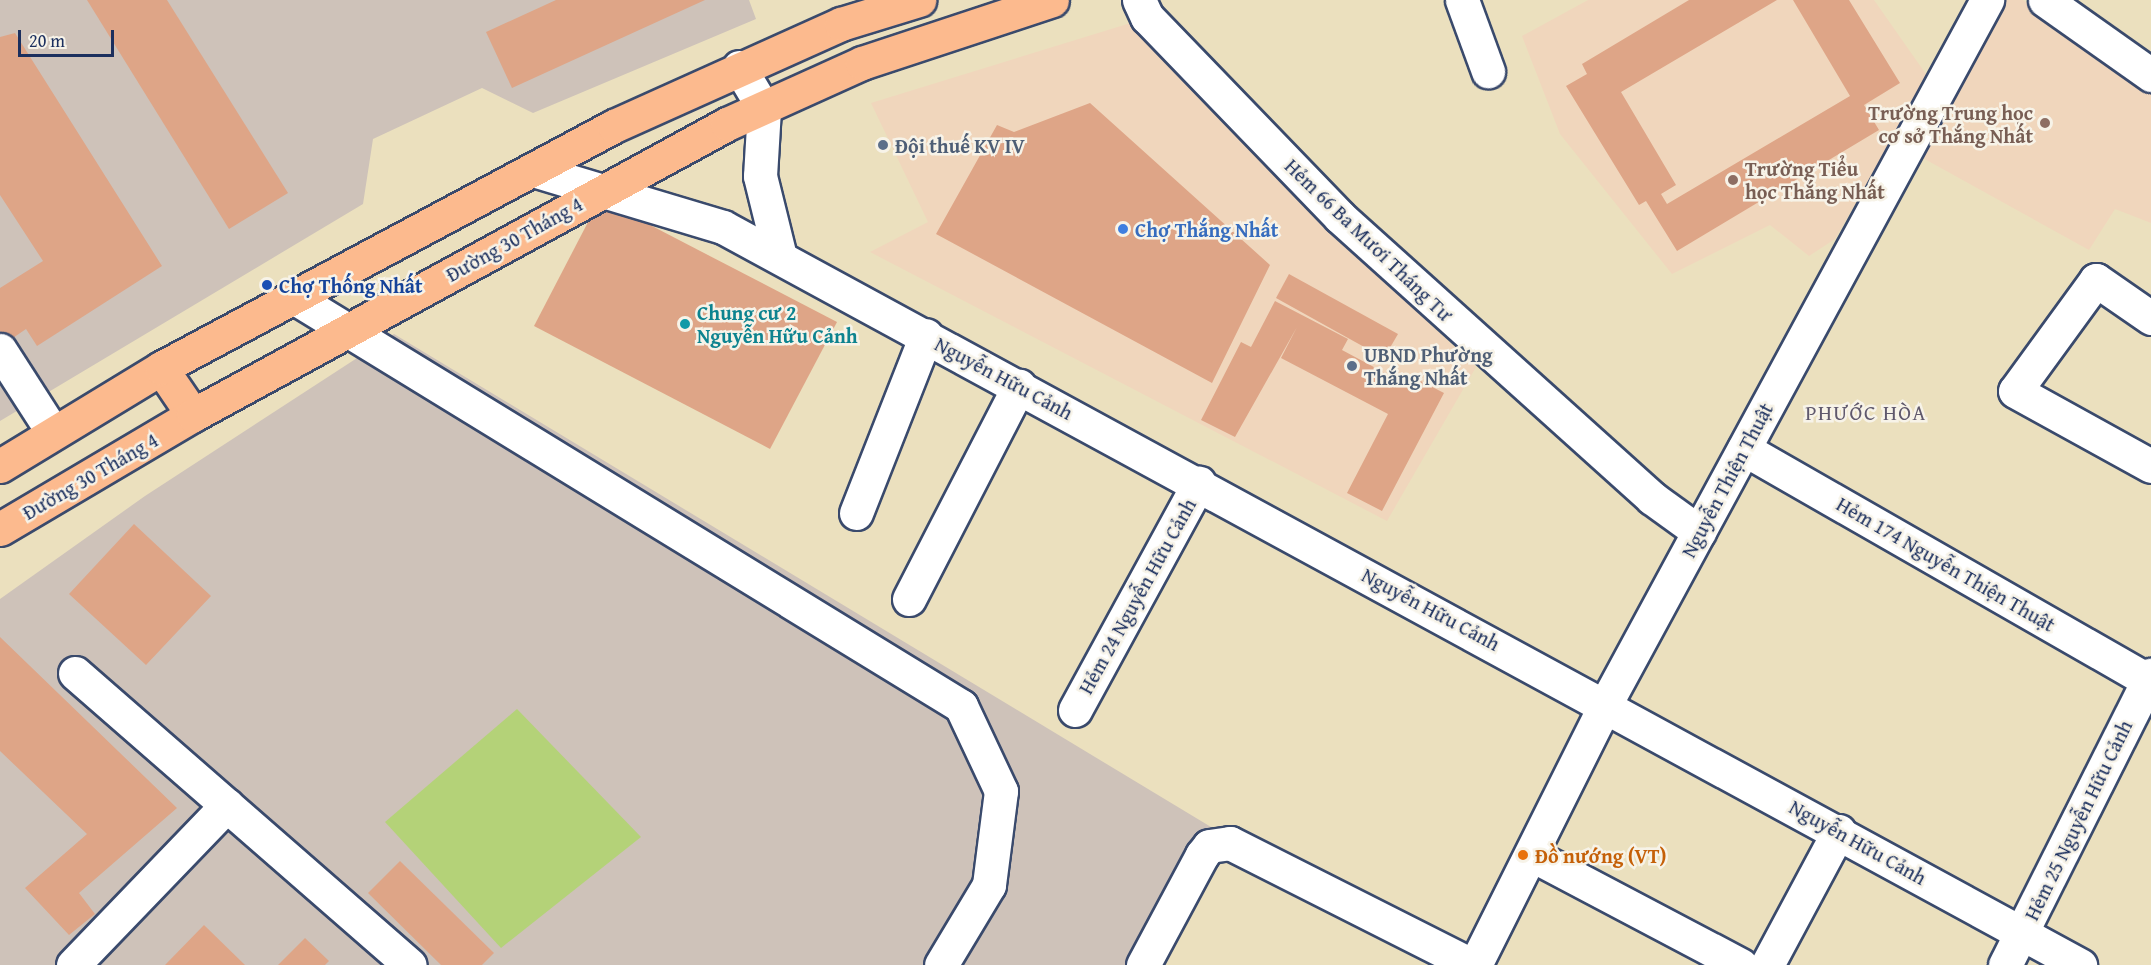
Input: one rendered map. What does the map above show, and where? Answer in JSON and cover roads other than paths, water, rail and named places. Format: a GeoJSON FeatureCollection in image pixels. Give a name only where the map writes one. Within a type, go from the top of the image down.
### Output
{"type":"FeatureCollection","features":[{"type":"Feature","properties":{"kind":"main road"},"geometry":{"type":"LineString","coordinates":[[0,466],[52,430],[161,368],[533,170],[740,67],[841,24],[919,0]]}},
{"type":"Feature","properties":{"kind":"main road","name":"Đường 30 Tháng 4"},"geometry":{"type":"LineString","coordinates":[[0,529],[193,415],[604,189],[862,63],[1052,0]]}},
{"type":"Feature","properties":{"kind":"main road"},"geometry":{"type":"LineString","coordinates":[[161,368],[193,415]]}},
{"type":"Feature","properties":{"kind":"street","name":"Hẻm 66 Ba Mươi Tháng Tư"},"geometry":{"type":"LineString","coordinates":[[1139,0],[1147,17],[1341,217],[1652,498],[1699,532]]}},
{"type":"Feature","properties":{"kind":"street"},"geometry":{"type":"LineString","coordinates":[[1462,0],[1488,71]]}},
{"type":"Feature","properties":{"kind":"street","name":"Nguyễn Thiện Thuật"},"geometry":{"type":"LineString","coordinates":[[1474,965],[1532,855],[1606,703],[1987,0]]}},
{"type":"Feature","properties":{"kind":"street"},"geometry":{"type":"LineString","coordinates":[[2045,0],[2151,75]]}},
{"type":"Feature","properties":{"kind":"street"},"geometry":{"type":"LineString","coordinates":[[740,67],[764,109],[760,176],[780,257]]}},
{"type":"Feature","properties":{"kind":"street","name":"Nguyễn Hữu Cảnh"},"geometry":{"type":"LineString","coordinates":[[533,170],[604,189],[723,227],[1606,703],[2080,965]]}},
{"type":"Feature","properties":{"kind":"street"},"geometry":{"type":"LineString","coordinates":[[2151,318],[2096,280],[2015,391],[2151,466]]}},
{"type":"Feature","properties":{"kind":"street"},"geometry":{"type":"LineString","coordinates":[[295,298],[961,706],[1001,791],[989,885],[942,965]]}},
{"type":"Feature","properties":{"kind":"street"},"geometry":{"type":"LineString","coordinates":[[856,513],[926,335]]}},
{"type":"Feature","properties":{"kind":"street"},"geometry":{"type":"LineString","coordinates":[[0,350],[52,430]]}},
{"type":"Feature","properties":{"kind":"street"},"geometry":{"type":"LineString","coordinates":[[909,599],[1019,386]]}},
{"type":"Feature","properties":{"kind":"street","name":"Hẻm 174 Nguyễn Thiện Thuật"},"geometry":{"type":"LineString","coordinates":[[1744,449],[2149,677]]}},
{"type":"Feature","properties":{"kind":"street","name":"Hẻm 24 Nguyễn Hữu Cảnh"},"geometry":{"type":"LineString","coordinates":[[1076,710],[1199,483]]}},
{"type":"Feature","properties":{"kind":"street"},"geometry":{"type":"LineString","coordinates":[[75,673],[410,965]]}},
{"type":"Feature","properties":{"kind":"street","name":"Hẻm 25 Nguyễn Hữu Cảnh"},"geometry":{"type":"LineString","coordinates":[[2006,965],[2149,677]]}},
{"type":"Feature","properties":{"kind":"street"},"geometry":{"type":"LineString","coordinates":[[73,965],[226,805]]}},
{"type":"Feature","properties":{"kind":"street"},"geometry":{"type":"LineString","coordinates":[[1767,965],[1839,831]]}},
{"type":"Feature","properties":{"kind":"street"},"geometry":{"type":"LineString","coordinates":[[1143,965],[1202,855],[1209,846],[1230,843],[1474,965]]}},
{"type":"Feature","properties":{"kind":"street"},"geometry":{"type":"LineString","coordinates":[[1532,855],[1741,965]]}},
{"type":"Feature","properties":{"kind":"place","name":"Trường Trung học cơ sở Thắng Nhất"},"geometry":{"type":"Point","coordinates":[2045,123]}},
{"type":"Feature","properties":{"kind":"place","name":"Đội thuế KV IV"},"geometry":{"type":"Point","coordinates":[883,145]}},
{"type":"Feature","properties":{"kind":"place","name":"Trường Tiểu học Thắng Nhất"},"geometry":{"type":"Point","coordinates":[1733,180]}},
{"type":"Feature","properties":{"kind":"place","name":"Chợ Thắng Nhất"},"geometry":{"type":"Point","coordinates":[1123,229]}},
{"type":"Feature","properties":{"kind":"place","name":"Chợ Thống Nhất"},"geometry":{"type":"Point","coordinates":[267,285]}},
{"type":"Feature","properties":{"kind":"place","name":"Chung cư 2 Nguyễn Hữu Cảnh"},"geometry":{"type":"Point","coordinates":[685,324]}},
{"type":"Feature","properties":{"kind":"place","name":"UBND Phường Thắng Nhất"},"geometry":{"type":"Point","coordinates":[1352,366]}},
{"type":"Feature","properties":{"kind":"place","name":"Đồ nướng (VT)"},"geometry":{"type":"Point","coordinates":[1523,855]}},
{"type":"Feature","properties":{"kind":"district","name":"PHƯỚC HÒA"},"geometry":{"type":"Point","coordinates":[1866,413]}}]}
